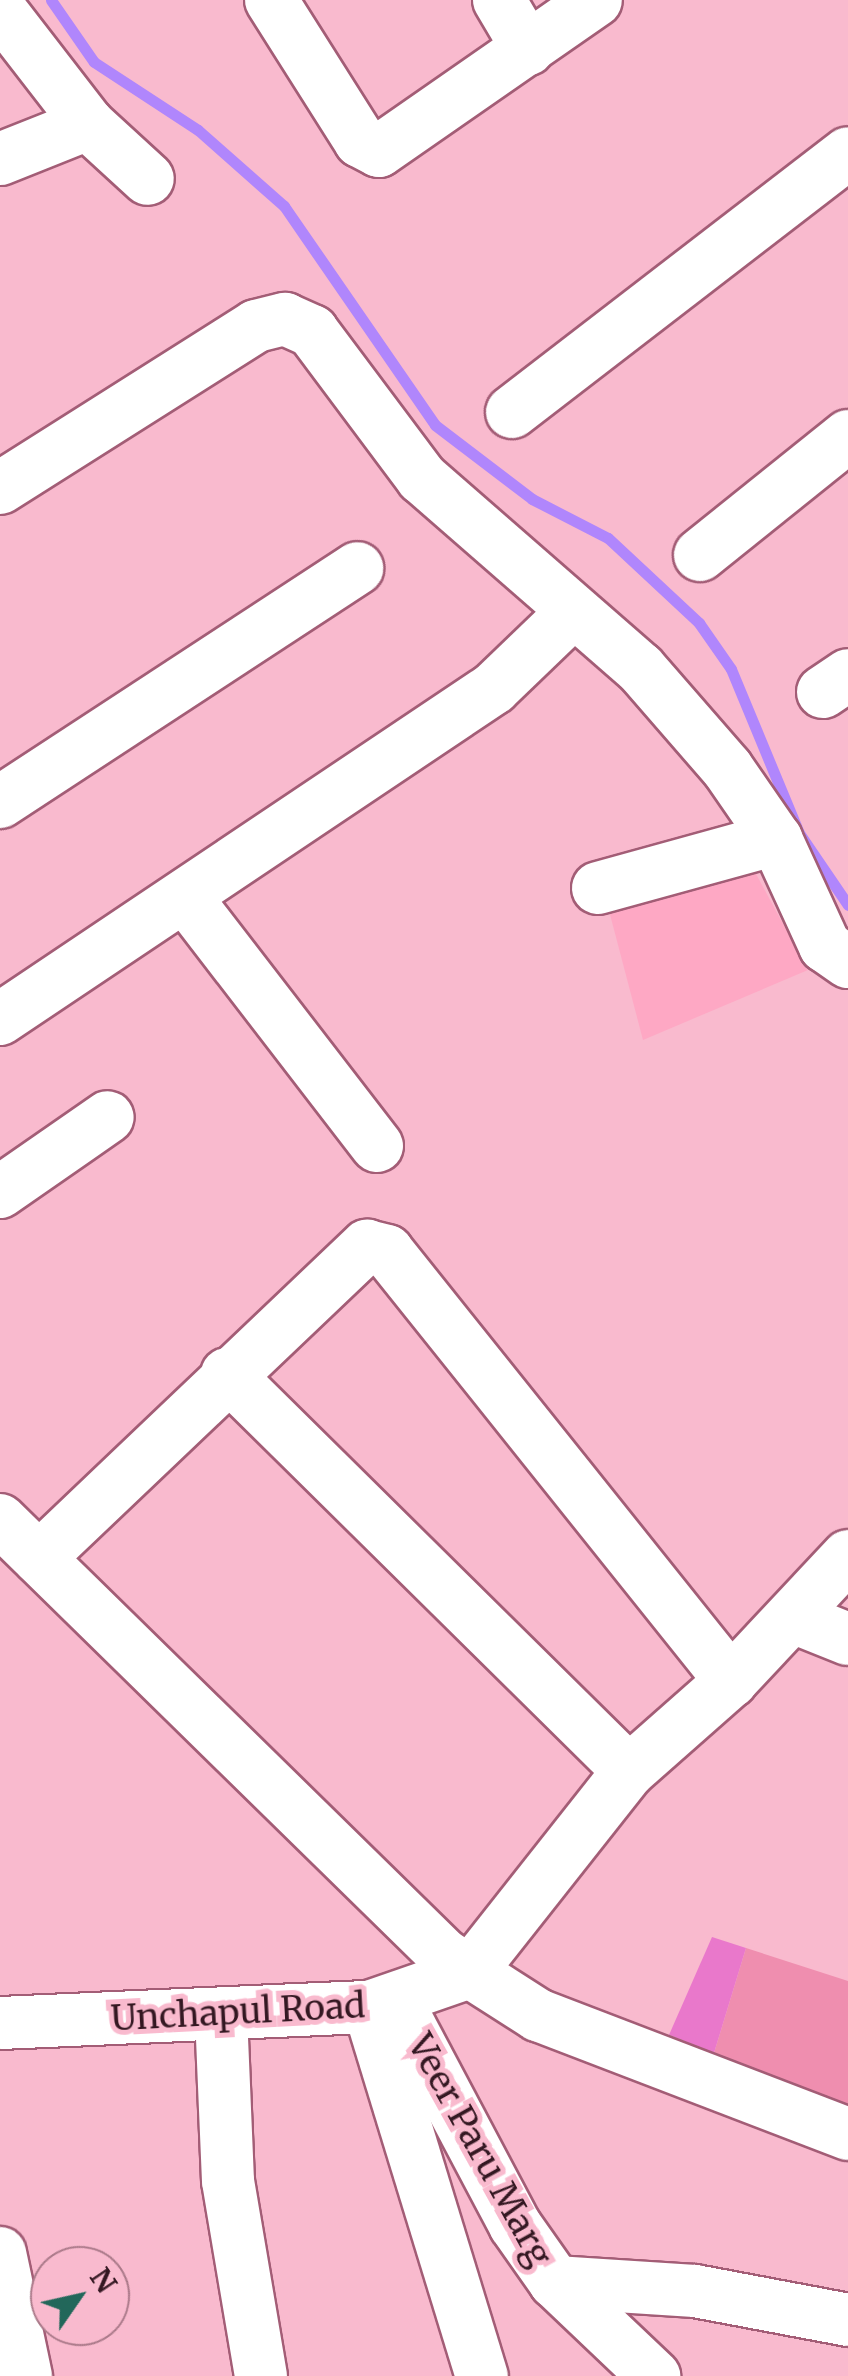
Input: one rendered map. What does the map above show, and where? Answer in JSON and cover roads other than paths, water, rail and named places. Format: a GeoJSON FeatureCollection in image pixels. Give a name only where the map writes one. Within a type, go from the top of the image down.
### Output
{"type":"FeatureCollection","features":[{"type":"Feature","properties":{"kind":"street"},"geometry":{"type":"LineString","coordinates":[[271,0],[360,140],[378,151],[596,0]]}},
{"type":"Feature","properties":{"kind":"street"},"geometry":{"type":"LineString","coordinates":[[499,0],[528,49]]}},
{"type":"Feature","properties":{"kind":"street"},"geometry":{"type":"LineString","coordinates":[[0,10],[88,124],[148,179]]}},
{"type":"Feature","properties":{"kind":"street"},"geometry":{"type":"LineString","coordinates":[[0,159],[88,124]]}},
{"type":"Feature","properties":{"kind":"street"},"geometry":{"type":"LineString","coordinates":[[512,412],[848,153]]}},
{"type":"Feature","properties":{"kind":"street"},"geometry":{"type":"LineString","coordinates":[[0,488],[256,326],[284,319],[312,331],[422,478],[640,668],[776,839],[825,946],[848,962]]}},
{"type":"Feature","properties":{"kind":"street"},"geometry":{"type":"LineString","coordinates":[[700,555],[848,436]]}},
{"type":"Feature","properties":{"kind":"street"},"geometry":{"type":"LineString","coordinates":[[0,802],[356,568]]}},
{"type":"Feature","properties":{"kind":"street"},"geometry":{"type":"LineString","coordinates":[[0,1019],[186,898],[494,688],[573,612]]}},
{"type":"Feature","properties":{"kind":"street"},"geometry":{"type":"LineString","coordinates":[[598,888],[776,839]]}},
{"type":"Feature","properties":{"kind":"street"},"geometry":{"type":"LineString","coordinates":[[186,898],[377,1146]]}},
{"type":"Feature","properties":{"kind":"street"},"geometry":{"type":"LineString","coordinates":[[0,1192],[108,1118]]}},
{"type":"Feature","properties":{"kind":"street"},"geometry":{"type":"LineString","coordinates":[[39,1558],[350,1255],[386,1251],[732,1681]]}},
{"type":"Feature","properties":{"kind":"street"},"geometry":{"type":"LineString","coordinates":[[227,1374],[629,1771]]}},
{"type":"Feature","properties":{"kind":"street"},"geometry":{"type":"LineString","coordinates":[[0,1520],[423,1938],[538,2016],[848,2134]]}},
{"type":"Feature","properties":{"kind":"street"},"geometry":{"type":"LineString","coordinates":[[470,1972],[629,1771],[732,1681],[848,1556]]}},
{"type":"Feature","properties":{"kind":"street"},"geometry":{"type":"LineString","coordinates":[[792,1617],[848,1639]]}},
{"type":"Feature","properties":{"kind":"street","name":"Unchapul Road"},"geometry":{"type":"LineString","coordinates":[[0,2023],[383,2005],[470,1972]]}},
{"type":"Feature","properties":{"kind":"street"},"geometry":{"type":"LineString","coordinates":[[383,2005],[482,2376]]}},
{"type":"Feature","properties":{"kind":"street","name":"Veer Paru Marg"},"geometry":{"type":"LineString","coordinates":[[383,2005],[555,2282],[654,2376]]}},
{"type":"Feature","properties":{"kind":"street"},"geometry":{"type":"LineString","coordinates":[[221,2014],[228,2182],[260,2376]]}},
{"type":"Feature","properties":{"kind":"street"},"geometry":{"type":"LineString","coordinates":[[0,2253],[26,2376]]}},
{"type":"Feature","properties":{"kind":"street"},"geometry":{"type":"LineString","coordinates":[[555,2282],[695,2291],[848,2320]]}},
{"type":"Feature","properties":{"kind":"waterway"},"geometry":{"type":"LineString","coordinates":[[51,0],[94,62],[198,130],[284,206],[435,425],[532,499],[608,538],[699,623],[731,669],[799,833],[848,905]]}}]}
